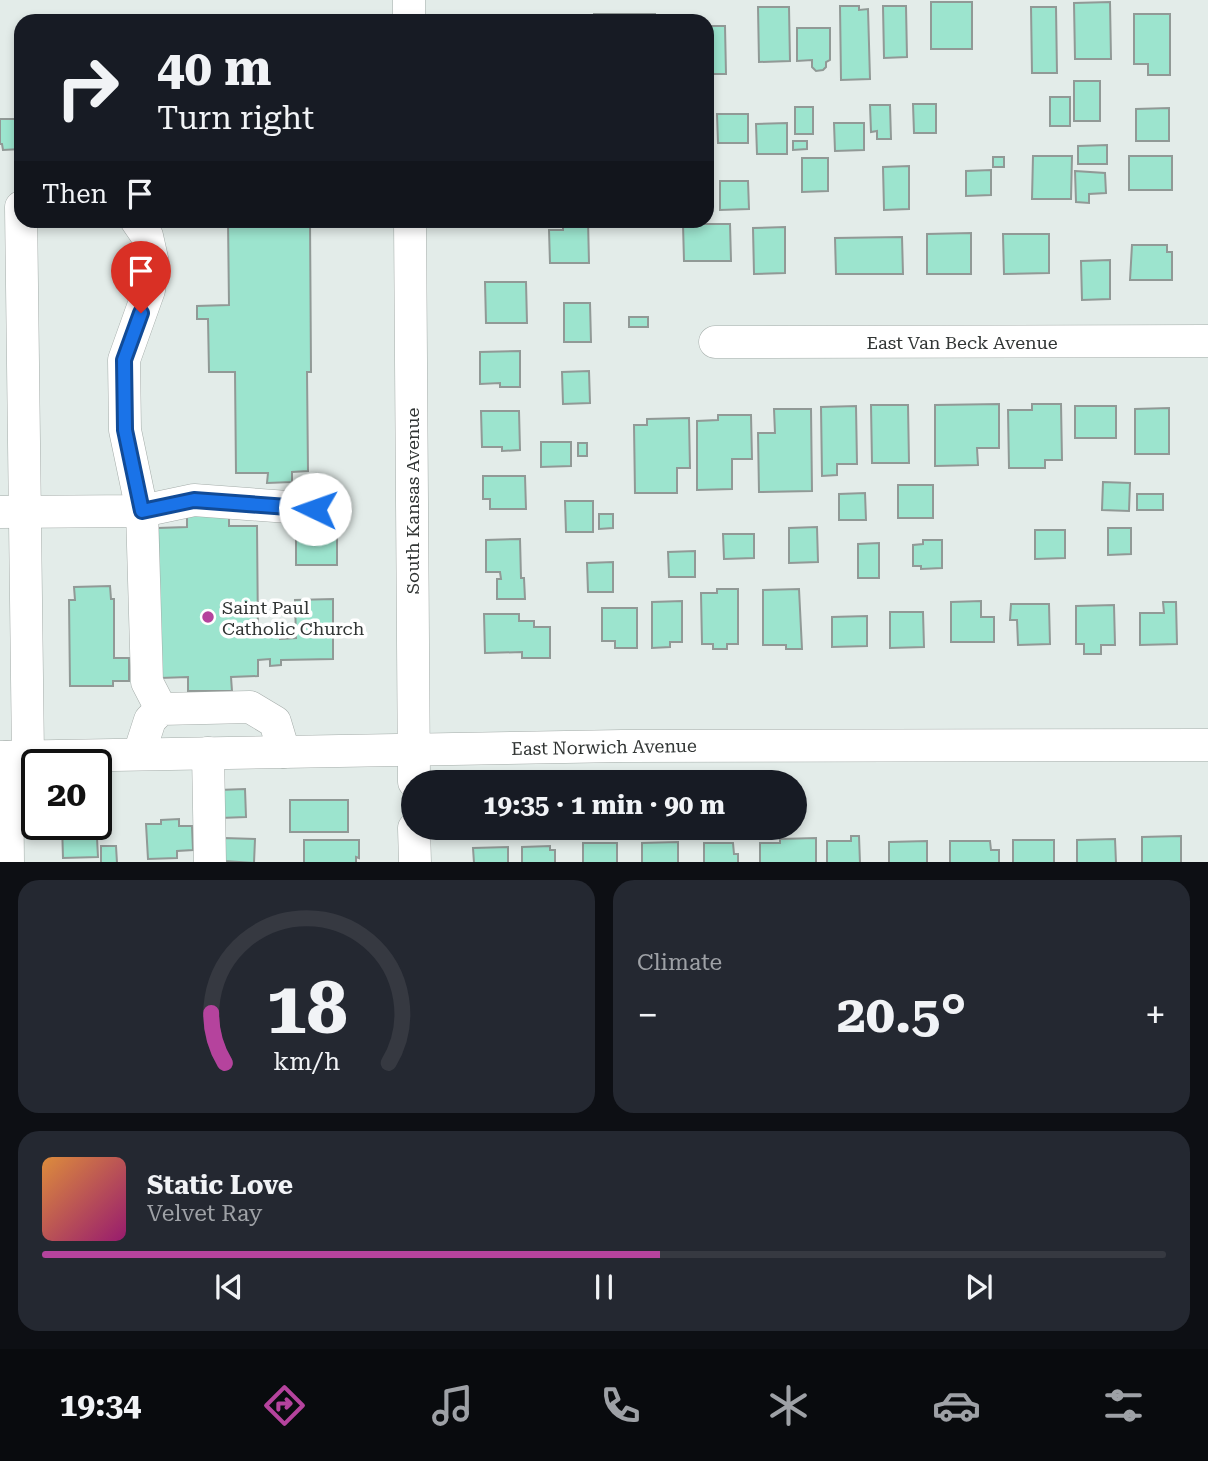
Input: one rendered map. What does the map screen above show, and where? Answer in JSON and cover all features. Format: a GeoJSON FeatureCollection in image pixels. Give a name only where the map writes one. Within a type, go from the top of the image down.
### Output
{"type":"FeatureCollection","features":[{"type":"Feature","properties":{"kind":"street"},"geometry":{"type":"LineString","coordinates":[[8,862],[11,757],[26,561],[13,512],[11,301],[19,228]]}},
{"type":"Feature","properties":{"kind":"street"},"geometry":{"type":"LineString","coordinates":[[142,228],[148,236],[152,263],[149,289],[124,360],[125,430],[142,511],[147,681],[161,709]]}},
{"type":"Feature","properties":{"kind":"street","name":"South Kansas Avenue"},"geometry":{"type":"LineString","coordinates":[[410,228],[414,770]]}},
{"type":"Feature","properties":{"kind":"street","name":"East Van Beck Avenue"},"geometry":{"type":"LineString","coordinates":[[715,342],[1208,341]]}},
{"type":"Feature","properties":{"kind":"street"},"geometry":{"type":"LineString","coordinates":[[13,512],[142,511],[194,500],[315,509]]}},
{"type":"Feature","properties":{"kind":"street"},"geometry":{"type":"LineString","coordinates":[[139,754],[150,720],[161,709],[250,707],[275,722],[284,752]]}},
{"type":"Feature","properties":{"kind":"street","name":"East Norwich Avenue"},"geometry":{"type":"LineString","coordinates":[[11,757],[622,746],[1208,745]]}},
{"type":"Feature","properties":{"kind":"street"},"geometry":{"type":"LineString","coordinates":[[208,753],[210,862]]}},
{"type":"Feature","properties":{"kind":"street"},"geometry":{"type":"LineString","coordinates":[[414,840],[415,862]]}},
{"type":"Feature","properties":{"kind":"building"},"geometry":{"type":"Polygon","coordinates":[[[931,2],[972,2],[972,49],[931,49],[931,2]]]}},
{"type":"Feature","properties":{"kind":"building"},"geometry":{"type":"Polygon","coordinates":[[[1110,2],[1111,59],[1075,59],[1074,3],[1110,2]]]}},
{"type":"Feature","properties":{"kind":"building"},"geometry":{"type":"Polygon","coordinates":[[[840,6],[868,9],[870,79],[841,80],[840,6]]]}},
{"type":"Feature","properties":{"kind":"building"},"geometry":{"type":"Polygon","coordinates":[[[883,6],[906,6],[907,57],[884,58],[883,6]]]}},
{"type":"Feature","properties":{"kind":"building"},"geometry":{"type":"Polygon","coordinates":[[[758,7],[789,7],[790,61],[759,62],[758,7]]]}},
{"type":"Feature","properties":{"kind":"building"},"geometry":{"type":"Polygon","coordinates":[[[1031,7],[1056,7],[1057,73],[1032,73],[1031,7]]]}},
{"type":"Feature","properties":{"kind":"building"},"geometry":{"type":"Polygon","coordinates":[[[1134,14],[1170,14],[1170,75],[1148,75],[1148,64],[1134,64],[1134,14]]]}},
{"type":"Feature","properties":{"kind":"building"},"geometry":{"type":"Polygon","coordinates":[[[714,26],[725,26],[726,74],[714,74],[714,26]]]}},
{"type":"Feature","properties":{"kind":"building"},"geometry":{"type":"Polygon","coordinates":[[[797,28],[830,28],[830,60],[826,62],[823,70],[816,71],[812,67],[812,60],[797,61],[797,28]]]}},
{"type":"Feature","properties":{"kind":"building"},"geometry":{"type":"Polygon","coordinates":[[[1074,81],[1100,81],[1100,121],[1074,121],[1074,81]]]}},
{"type":"Feature","properties":{"kind":"building"},"geometry":{"type":"Polygon","coordinates":[[[1050,97],[1070,97],[1070,126],[1050,126],[1050,97]]]}},
{"type":"Feature","properties":{"kind":"building"},"geometry":{"type":"Polygon","coordinates":[[[913,104],[936,104],[936,133],[914,133],[913,104]]]}},
{"type":"Feature","properties":{"kind":"building"},"geometry":{"type":"Polygon","coordinates":[[[870,105],[890,105],[891,139],[877,139],[877,131],[871,132],[870,105]]]}},
{"type":"Feature","properties":{"kind":"building"},"geometry":{"type":"Polygon","coordinates":[[[795,107],[813,107],[813,134],[795,134],[795,107]]]}},
{"type":"Feature","properties":{"kind":"building"},"geometry":{"type":"Polygon","coordinates":[[[1169,108],[1169,141],[1136,141],[1136,109],[1169,108]]]}},
{"type":"Feature","properties":{"kind":"building"},"geometry":{"type":"Polygon","coordinates":[[[717,114],[748,114],[748,143],[718,143],[717,114]]]}},
{"type":"Feature","properties":{"kind":"building"},"geometry":{"type":"Polygon","coordinates":[[[0,119],[14,119],[14,149],[3,150],[0,144],[0,119]]]}},
{"type":"Feature","properties":{"kind":"building"},"geometry":{"type":"Polygon","coordinates":[[[787,123],[787,154],[757,154],[756,124],[787,123]]]}},
{"type":"Feature","properties":{"kind":"building"},"geometry":{"type":"Polygon","coordinates":[[[834,123],[864,123],[864,150],[835,151],[834,123]]]}},
{"type":"Feature","properties":{"kind":"building"},"geometry":{"type":"Polygon","coordinates":[[[793,141],[807,141],[807,149],[793,150],[793,141]]]}},
{"type":"Feature","properties":{"kind":"building"},"geometry":{"type":"Polygon","coordinates":[[[1107,145],[1107,164],[1078,164],[1078,146],[1107,145]]]}},
{"type":"Feature","properties":{"kind":"building"},"geometry":{"type":"Polygon","coordinates":[[[1033,156],[1072,156],[1071,199],[1032,199],[1033,156]]]}},
{"type":"Feature","properties":{"kind":"building"},"geometry":{"type":"Polygon","coordinates":[[[1129,156],[1172,156],[1172,190],[1129,190],[1129,156]]]}},
{"type":"Feature","properties":{"kind":"building"},"geometry":{"type":"Polygon","coordinates":[[[993,157],[1004,157],[1004,167],[993,167],[993,157]]]}},
{"type":"Feature","properties":{"kind":"building"},"geometry":{"type":"Polygon","coordinates":[[[802,158],[828,158],[828,191],[802,192],[802,158]]]}},
{"type":"Feature","properties":{"kind":"building"},"geometry":{"type":"Polygon","coordinates":[[[909,166],[909,209],[884,210],[883,167],[909,166]]]}},
{"type":"Feature","properties":{"kind":"building"},"geometry":{"type":"Polygon","coordinates":[[[991,170],[991,195],[966,196],[966,171],[991,170]]]}},
{"type":"Feature","properties":{"kind":"building"},"geometry":{"type":"Polygon","coordinates":[[[1075,171],[1105,173],[1106,193],[1089,194],[1089,203],[1076,202],[1075,171]]]}},
{"type":"Feature","properties":{"kind":"building"},"geometry":{"type":"Polygon","coordinates":[[[720,181],[748,181],[749,209],[720,210],[720,181]]]}},
{"type":"Feature","properties":{"kind":"building"},"geometry":{"type":"Polygon","coordinates":[[[714,224],[730,224],[731,261],[684,261],[683,228],[714,228],[714,224]]]}},
{"type":"Feature","properties":{"kind":"building"},"geometry":{"type":"Polygon","coordinates":[[[785,227],[785,273],[754,274],[753,228],[785,227]]]}},
{"type":"Feature","properties":{"kind":"building"},"geometry":{"type":"Polygon","coordinates":[[[228,228],[310,228],[311,372],[307,372],[308,471],[292,472],[292,482],[267,483],[268,473],[236,473],[235,372],[209,372],[208,319],[197,319],[197,306],[229,305],[228,228]]]}},
{"type":"Feature","properties":{"kind":"building"},"geometry":{"type":"Polygon","coordinates":[[[588,228],[589,263],[550,263],[549,230],[588,228]]]}},
{"type":"Feature","properties":{"kind":"building"},"geometry":{"type":"Polygon","coordinates":[[[971,233],[971,274],[927,274],[927,234],[971,233]]]}},
{"type":"Feature","properties":{"kind":"building"},"geometry":{"type":"Polygon","coordinates":[[[1003,234],[1049,234],[1049,273],[1004,274],[1003,234]]]}},
{"type":"Feature","properties":{"kind":"building"},"geometry":{"type":"Polygon","coordinates":[[[902,237],[903,274],[836,274],[835,238],[902,237]]]}},
{"type":"Feature","properties":{"kind":"building"},"geometry":{"type":"Polygon","coordinates":[[[1132,245],[1167,245],[1167,252],[1172,252],[1172,280],[1130,280],[1132,245]]]}},
{"type":"Feature","properties":{"kind":"building"},"geometry":{"type":"Polygon","coordinates":[[[1110,260],[1110,299],[1082,300],[1081,261],[1110,260]]]}},
{"type":"Feature","properties":{"kind":"building"},"geometry":{"type":"Polygon","coordinates":[[[485,282],[526,282],[527,323],[486,323],[485,282]]]}},
{"type":"Feature","properties":{"kind":"building"},"geometry":{"type":"Polygon","coordinates":[[[564,303],[590,303],[591,342],[564,342],[564,303]]]}},
{"type":"Feature","properties":{"kind":"building"},"geometry":{"type":"Polygon","coordinates":[[[629,317],[648,317],[648,327],[629,327],[629,317]]]}},
{"type":"Feature","properties":{"kind":"building"},"geometry":{"type":"Polygon","coordinates":[[[520,351],[520,387],[500,387],[500,383],[480,384],[480,352],[520,351]]]}},
{"type":"Feature","properties":{"kind":"building"},"geometry":{"type":"Polygon","coordinates":[[[589,371],[590,403],[563,404],[562,372],[589,371]]]}},
{"type":"Feature","properties":{"kind":"building"},"geometry":{"type":"Polygon","coordinates":[[[999,404],[999,448],[977,448],[978,465],[935,466],[935,405],[999,404]]]}},
{"type":"Feature","properties":{"kind":"building"},"geometry":{"type":"Polygon","coordinates":[[[1032,404],[1061,404],[1062,460],[1045,460],[1045,468],[1009,468],[1008,410],[1032,410],[1032,404]]]}},
{"type":"Feature","properties":{"kind":"building"},"geometry":{"type":"Polygon","coordinates":[[[871,405],[908,405],[909,463],[872,463],[871,405]]]}},
{"type":"Feature","properties":{"kind":"building"},"geometry":{"type":"Polygon","coordinates":[[[856,406],[857,464],[837,464],[837,475],[822,476],[821,407],[856,406]]]}},
{"type":"Feature","properties":{"kind":"building"},"geometry":{"type":"Polygon","coordinates":[[[1075,406],[1116,406],[1116,438],[1075,438],[1075,406]]]}},
{"type":"Feature","properties":{"kind":"building"},"geometry":{"type":"Polygon","coordinates":[[[1169,408],[1169,454],[1135,454],[1135,409],[1169,408]]]}},
{"type":"Feature","properties":{"kind":"building"},"geometry":{"type":"Polygon","coordinates":[[[774,409],[811,409],[812,491],[759,492],[758,433],[775,433],[774,409]]]}},
{"type":"Feature","properties":{"kind":"building"},"geometry":{"type":"Polygon","coordinates":[[[481,411],[519,411],[520,450],[502,451],[502,447],[482,447],[481,411]]]}},
{"type":"Feature","properties":{"kind":"building"},"geometry":{"type":"Polygon","coordinates":[[[718,415],[751,415],[752,459],[732,459],[732,489],[697,490],[697,421],[718,420],[718,415]]]}},
{"type":"Feature","properties":{"kind":"building"},"geometry":{"type":"Polygon","coordinates":[[[689,418],[690,468],[677,468],[677,493],[635,493],[634,425],[647,425],[647,419],[689,418]]]}},
{"type":"Feature","properties":{"kind":"building"},"geometry":{"type":"Polygon","coordinates":[[[541,442],[571,442],[571,466],[541,467],[541,442]]]}},
{"type":"Feature","properties":{"kind":"building"},"geometry":{"type":"Polygon","coordinates":[[[578,443],[587,443],[587,456],[578,456],[578,443]]]}},
{"type":"Feature","properties":{"kind":"building"},"geometry":{"type":"Polygon","coordinates":[[[483,476],[525,476],[526,509],[490,509],[490,499],[483,499],[483,476]]]}},
{"type":"Feature","properties":{"kind":"building"},"geometry":{"type":"Polygon","coordinates":[[[1103,482],[1130,483],[1129,511],[1102,510],[1103,482]]]}},
{"type":"Feature","properties":{"kind":"building"},"geometry":{"type":"Polygon","coordinates":[[[898,485],[933,485],[933,518],[898,518],[898,485]]]}},
{"type":"Feature","properties":{"kind":"building"},"geometry":{"type":"Polygon","coordinates":[[[865,493],[866,520],[839,520],[839,494],[865,493]]]}},
{"type":"Feature","properties":{"kind":"building"},"geometry":{"type":"Polygon","coordinates":[[[1137,494],[1163,494],[1163,510],[1137,510],[1137,494]]]}},
{"type":"Feature","properties":{"kind":"building"},"geometry":{"type":"Polygon","coordinates":[[[565,501],[593,501],[593,532],[566,532],[565,501]]]}},
{"type":"Feature","properties":{"kind":"building","name":"Saint Paul Catholic Church"},"geometry":{"type":"Polygon","coordinates":[[[187,514],[229,514],[229,526],[257,526],[258,635],[280,635],[280,639],[296,638],[295,600],[333,599],[333,659],[281,660],[281,665],[270,666],[270,659],[258,660],[258,676],[231,677],[232,691],[188,691],[188,677],[160,678],[158,528],[187,527],[187,514]]]}},
{"type":"Feature","properties":{"kind":"building"},"geometry":{"type":"Polygon","coordinates":[[[599,514],[613,514],[613,528],[599,529],[599,514]]]}},
{"type":"Feature","properties":{"kind":"building"},"geometry":{"type":"Polygon","coordinates":[[[817,527],[818,562],[789,563],[789,528],[817,527]]]}},
{"type":"Feature","properties":{"kind":"building"},"geometry":{"type":"Polygon","coordinates":[[[1108,528],[1131,528],[1131,554],[1108,555],[1108,528]]]}},
{"type":"Feature","properties":{"kind":"building"},"geometry":{"type":"Polygon","coordinates":[[[1035,530],[1065,530],[1065,558],[1035,559],[1035,530]]]}},
{"type":"Feature","properties":{"kind":"building"},"geometry":{"type":"Polygon","coordinates":[[[337,533],[337,565],[296,565],[296,534],[337,533]]]}},
{"type":"Feature","properties":{"kind":"building"},"geometry":{"type":"Polygon","coordinates":[[[723,534],[754,534],[754,558],[724,559],[723,534]]]}},
{"type":"Feature","properties":{"kind":"building"},"geometry":{"type":"Polygon","coordinates":[[[520,539],[521,578],[524,578],[525,599],[497,599],[497,579],[501,579],[500,572],[486,572],[486,540],[520,539]]]}},
{"type":"Feature","properties":{"kind":"building"},"geometry":{"type":"Polygon","coordinates":[[[923,540],[942,540],[942,568],[921,569],[921,566],[913,566],[913,545],[923,544],[923,540]]]}},
{"type":"Feature","properties":{"kind":"building"},"geometry":{"type":"Polygon","coordinates":[[[879,543],[879,578],[858,578],[858,544],[879,543]]]}},
{"type":"Feature","properties":{"kind":"building"},"geometry":{"type":"Polygon","coordinates":[[[695,551],[695,577],[669,577],[668,552],[695,551]]]}},
{"type":"Feature","properties":{"kind":"building"},"geometry":{"type":"Polygon","coordinates":[[[613,562],[613,592],[588,592],[587,563],[613,562]]]}},
{"type":"Feature","properties":{"kind":"building"},"geometry":{"type":"Polygon","coordinates":[[[110,586],[111,599],[114,599],[114,658],[129,658],[129,681],[113,681],[113,686],[70,686],[69,600],[75,600],[74,587],[110,586]]]}},
{"type":"Feature","properties":{"kind":"building"},"geometry":{"type":"Polygon","coordinates":[[[717,589],[738,589],[738,644],[727,644],[727,649],[713,649],[713,644],[702,644],[701,593],[717,593],[717,589]]]}},
{"type":"Feature","properties":{"kind":"building"},"geometry":{"type":"Polygon","coordinates":[[[799,589],[802,649],[786,649],[786,645],[763,645],[763,590],[799,589]]]}},
{"type":"Feature","properties":{"kind":"building"},"geometry":{"type":"Polygon","coordinates":[[[682,601],[682,642],[670,642],[670,647],[652,648],[652,602],[682,601]]]}},
{"type":"Feature","properties":{"kind":"building"},"geometry":{"type":"Polygon","coordinates":[[[981,601],[981,617],[994,617],[994,642],[951,642],[951,602],[981,601]]]}},
{"type":"Feature","properties":{"kind":"building"},"geometry":{"type":"Polygon","coordinates":[[[1163,602],[1176,602],[1177,644],[1140,645],[1140,613],[1164,613],[1163,602]]]}},
{"type":"Feature","properties":{"kind":"building"},"geometry":{"type":"Polygon","coordinates":[[[1011,604],[1049,604],[1050,644],[1018,645],[1017,620],[1010,620],[1011,604]]]}},
{"type":"Feature","properties":{"kind":"building"},"geometry":{"type":"Polygon","coordinates":[[[1114,605],[1115,645],[1101,645],[1101,654],[1084,654],[1084,644],[1076,644],[1076,606],[1114,605]]]}},
{"type":"Feature","properties":{"kind":"building"},"geometry":{"type":"Polygon","coordinates":[[[602,608],[637,608],[637,648],[615,648],[615,641],[602,641],[602,608]]]}},
{"type":"Feature","properties":{"kind":"building"},"geometry":{"type":"Polygon","coordinates":[[[890,612],[923,612],[924,647],[890,648],[890,612]]]}},
{"type":"Feature","properties":{"kind":"building"},"geometry":{"type":"Polygon","coordinates":[[[484,614],[519,614],[519,621],[534,621],[534,627],[550,627],[550,658],[522,658],[522,652],[485,653],[484,614]]]}},
{"type":"Feature","properties":{"kind":"building"},"geometry":{"type":"Polygon","coordinates":[[[867,616],[867,646],[832,647],[832,617],[867,616]]]}},
{"type":"Feature","properties":{"kind":"building"},"geometry":{"type":"Polygon","coordinates":[[[245,789],[246,817],[220,818],[219,790],[245,789]]]}},
{"type":"Feature","properties":{"kind":"building"},"geometry":{"type":"Polygon","coordinates":[[[290,800],[348,800],[348,832],[290,832],[290,800]]]}},
{"type":"Feature","properties":{"kind":"building"},"geometry":{"type":"Polygon","coordinates":[[[179,819],[179,826],[192,826],[193,850],[177,851],[177,858],[148,859],[146,824],[161,824],[161,820],[179,819]]]}},
{"type":"Feature","properties":{"kind":"building"},"geometry":{"type":"Polygon","coordinates":[[[851,836],[859,836],[860,862],[827,862],[827,841],[851,841],[851,836]]]}},
{"type":"Feature","properties":{"kind":"building"},"geometry":{"type":"Polygon","coordinates":[[[1181,836],[1181,862],[1142,862],[1142,837],[1181,836]]]}},
{"type":"Feature","properties":{"kind":"building"},"geometry":{"type":"Polygon","coordinates":[[[224,838],[255,839],[254,862],[224,861],[224,838]]]}},
{"type":"Feature","properties":{"kind":"building"},"geometry":{"type":"Polygon","coordinates":[[[816,838],[816,862],[760,862],[760,843],[780,843],[780,840],[816,838]]]}},
{"type":"Feature","properties":{"kind":"building"},"geometry":{"type":"Polygon","coordinates":[[[1115,839],[1116,862],[1077,862],[1077,840],[1115,839]]]}},
{"type":"Feature","properties":{"kind":"building"},"geometry":{"type":"Polygon","coordinates":[[[62,840],[97,840],[98,857],[63,858],[62,840]]]}},
{"type":"Feature","properties":{"kind":"building"},"geometry":{"type":"Polygon","coordinates":[[[304,840],[359,840],[359,858],[356,857],[356,862],[304,862],[304,840]]]}},
{"type":"Feature","properties":{"kind":"building"},"geometry":{"type":"Polygon","coordinates":[[[1013,840],[1054,840],[1054,862],[1013,862],[1013,840]]]}},
{"type":"Feature","properties":{"kind":"building"},"geometry":{"type":"Polygon","coordinates":[[[927,841],[927,862],[889,862],[889,842],[927,841]]]}},
{"type":"Feature","properties":{"kind":"building"},"geometry":{"type":"Polygon","coordinates":[[[950,841],[990,841],[991,850],[999,850],[999,862],[950,862],[950,841]]]}},
{"type":"Feature","properties":{"kind":"building"},"geometry":{"type":"Polygon","coordinates":[[[678,842],[678,862],[642,862],[642,843],[678,842]]]}},
{"type":"Feature","properties":{"kind":"building"},"geometry":{"type":"Polygon","coordinates":[[[583,843],[617,843],[617,862],[583,862],[583,843]]]}},
{"type":"Feature","properties":{"kind":"building"},"geometry":{"type":"Polygon","coordinates":[[[704,843],[733,843],[734,854],[738,854],[738,862],[704,862],[704,843]]]}},
{"type":"Feature","properties":{"kind":"building"},"geometry":{"type":"Polygon","coordinates":[[[101,846],[116,846],[117,862],[101,862],[101,846]]]}},
{"type":"Feature","properties":{"kind":"building"},"geometry":{"type":"Polygon","coordinates":[[[550,846],[550,850],[555,850],[555,862],[522,862],[522,847],[550,846]]]}},
{"type":"Feature","properties":{"kind":"building"},"geometry":{"type":"Polygon","coordinates":[[[508,847],[508,862],[474,862],[473,848],[508,847]]]}},
{"type":"Feature","properties":{"kind":"place","name":"Saint Paul Catholic Church"},"geometry":{"type":"Point","coordinates":[208,617]}},
{"type":"Feature","properties":{"kind":"route"},"geometry":{"type":"LineString","coordinates":[[141,313],[124,360],[125,430],[142,511],[194,500],[315,509]]}}]}
